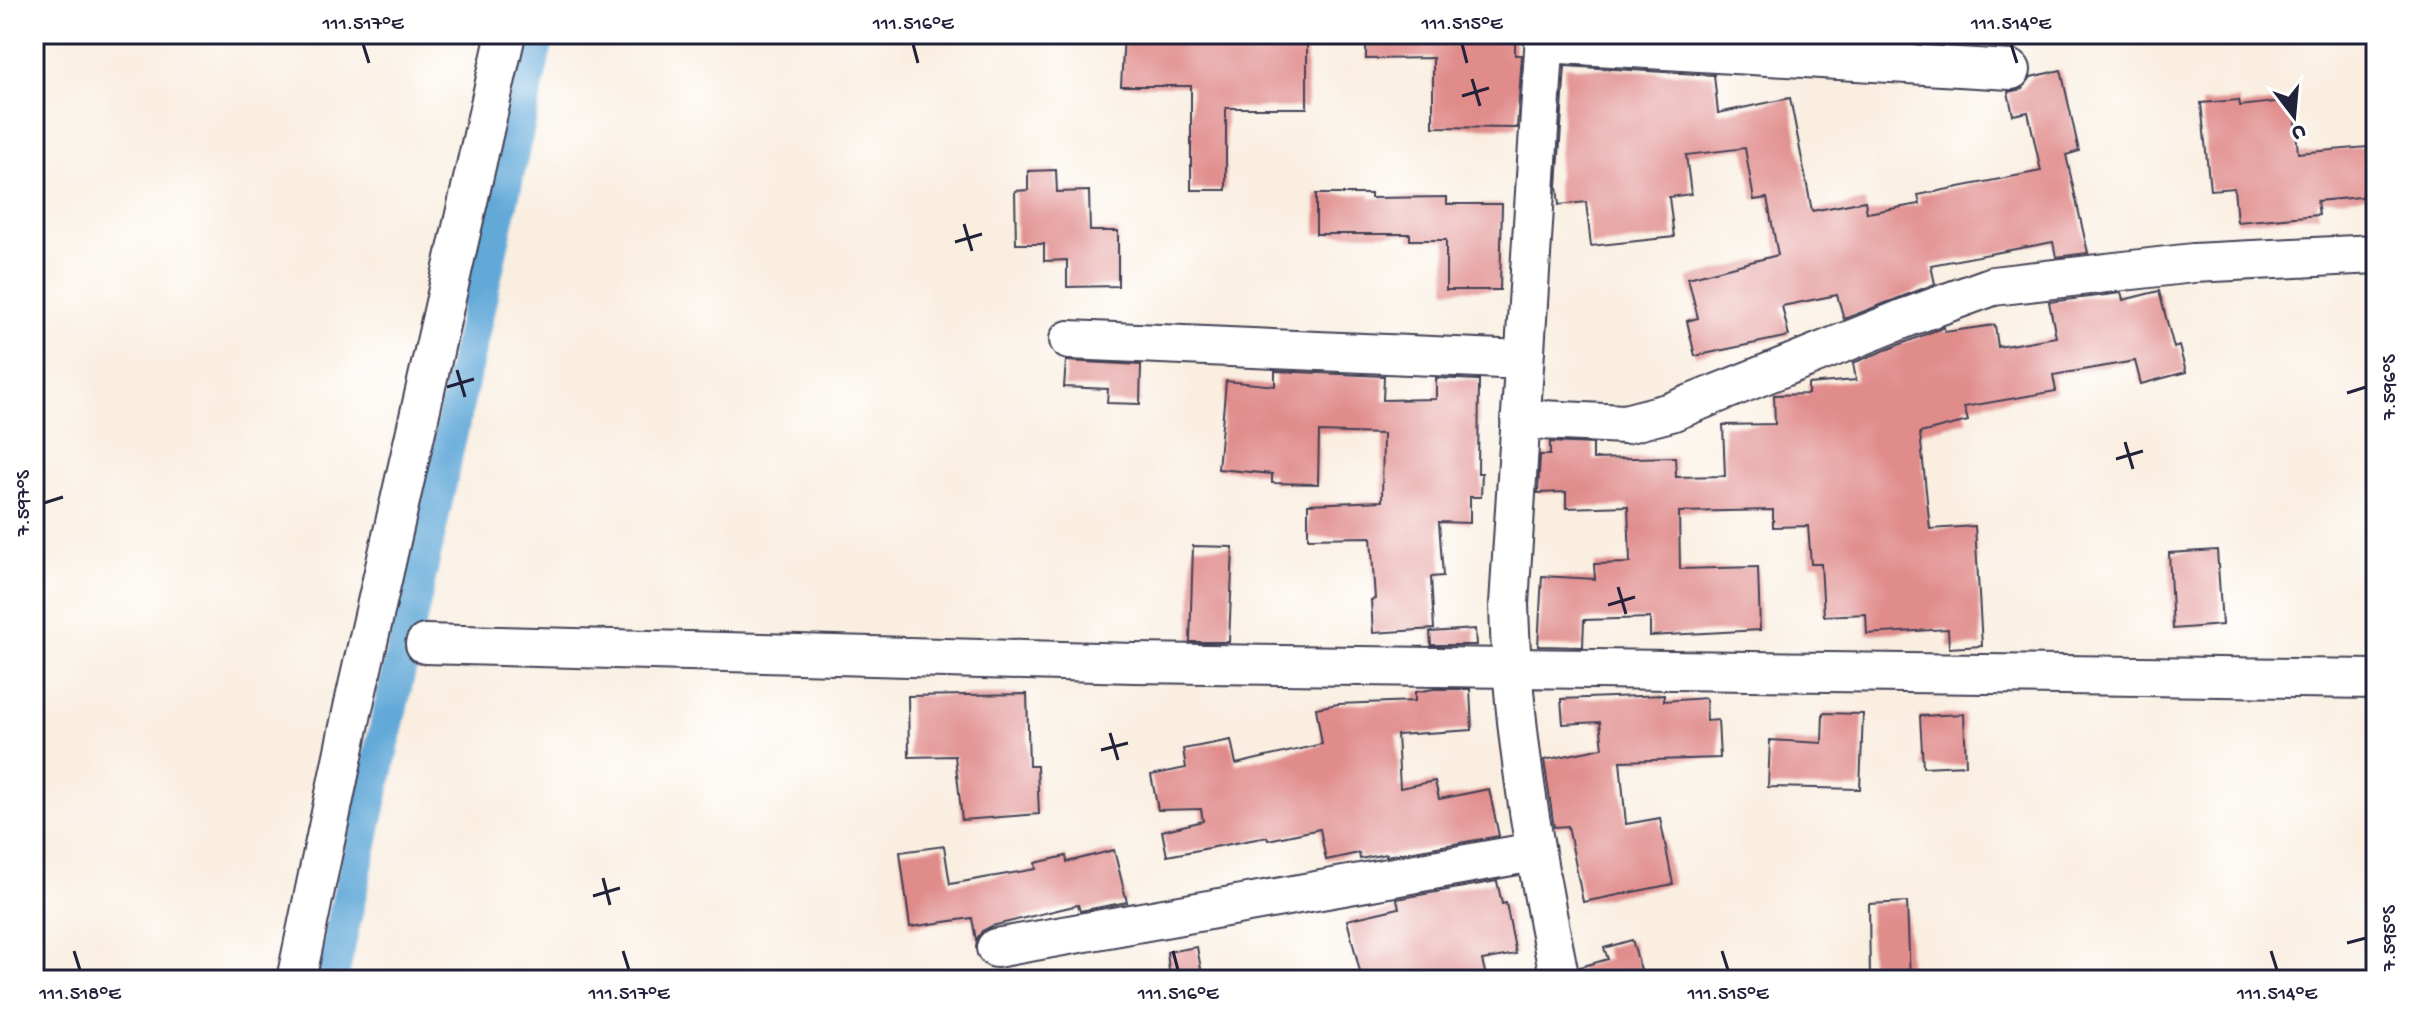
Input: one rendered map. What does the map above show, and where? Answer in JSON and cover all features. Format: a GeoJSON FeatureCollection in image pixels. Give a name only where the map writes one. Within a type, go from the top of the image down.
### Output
{"type":"FeatureCollection","features":[{"type":"Feature","properties":{"kind":"street"},"geometry":{"type":"LineString","coordinates":[[296,980],[353,708],[506,34]]}},
{"type":"Feature","properties":{"kind":"street"},"geometry":{"type":"LineString","coordinates":[[1560,980],[1534,852],[1511,669],[1509,604],[1545,39],[2011,70]]}},
{"type":"Feature","properties":{"kind":"street"},"geometry":{"type":"LineString","coordinates":[[1520,419],[1625,424],[1671,412],[1993,286],[2193,263],[2376,254]]}},
{"type":"Feature","properties":{"kind":"street"},"geometry":{"type":"LineString","coordinates":[[1069,340],[1524,360]]}},
{"type":"Feature","properties":{"kind":"street"},"geometry":{"type":"LineString","coordinates":[[425,644],[1134,663],[2376,679]]}},
{"type":"Feature","properties":{"kind":"street"},"geometry":{"type":"LineString","coordinates":[[996,948],[1534,852]]}},
{"type":"Feature","properties":{"kind":"building"},"geometry":{"type":"Polygon","coordinates":[[[1124,34],[1307,34],[1307,108],[1226,108],[1226,190],[1191,190],[1191,86],[1121,86],[1124,34]]]}},
{"type":"Feature","properties":{"kind":"building"},"geometry":{"type":"Polygon","coordinates":[[[1366,34],[1515,35],[1515,55],[1522,55],[1517,128],[1433,127],[1433,58],[1366,59],[1366,34]]]}},
{"type":"Feature","properties":{"kind":"building"},"geometry":{"type":"Polygon","coordinates":[[[1565,66],[1714,75],[1718,113],[1790,98],[1812,211],[1865,201],[1867,213],[1920,204],[1918,195],[2041,171],[2028,112],[2013,115],[2008,92],[2022,89],[2031,77],[2061,70],[2079,151],[2066,155],[2088,253],[2056,257],[2053,242],[1931,265],[1935,284],[1844,319],[1837,295],[1782,306],[1789,336],[1695,356],[1687,321],[1698,318],[1688,278],[1778,255],[1767,198],[1754,200],[1745,148],[1686,155],[1691,194],[1669,197],[1674,237],[1591,246],[1586,202],[1559,205],[1557,187],[1565,66]]]}},
{"type":"Feature","properties":{"kind":"building"},"geometry":{"type":"Polygon","coordinates":[[[2239,100],[2240,106],[2293,100],[2298,153],[2367,147],[2371,196],[2317,201],[2319,215],[2237,222],[2234,188],[2210,190],[2201,103],[2239,100]]]}},
{"type":"Feature","properties":{"kind":"building"},"geometry":{"type":"Polygon","coordinates":[[[1056,170],[1057,192],[1089,191],[1090,231],[1118,231],[1118,286],[1067,287],[1067,260],[1044,261],[1044,244],[1016,244],[1015,191],[1028,190],[1028,171],[1056,170]]]}},
{"type":"Feature","properties":{"kind":"building"},"geometry":{"type":"Polygon","coordinates":[[[1316,194],[1371,194],[1371,198],[1447,197],[1447,204],[1502,204],[1500,290],[1446,290],[1446,240],[1410,240],[1410,234],[1316,234],[1316,194]]]}},
{"type":"Feature","properties":{"kind":"building"},"geometry":{"type":"Polygon","coordinates":[[[2159,291],[2174,348],[2179,346],[2186,372],[2141,384],[2135,361],[2053,375],[2056,391],[1964,407],[1968,421],[1920,433],[1930,529],[1975,526],[1982,646],[1949,648],[1948,629],[1867,634],[1866,614],[1824,616],[1821,564],[1811,564],[1808,526],[1773,527],[1773,510],[1679,512],[1680,569],[1758,567],[1760,630],[1650,636],[1650,618],[1584,620],[1583,647],[1538,646],[1542,576],[1595,579],[1594,564],[1630,563],[1628,506],[1566,508],[1566,492],[1538,493],[1540,455],[1550,455],[1550,442],[1593,444],[1593,459],[1675,457],[1676,477],[1725,476],[1723,425],[1775,424],[1774,395],[1808,394],[1808,384],[1856,380],[1853,363],[1944,327],[1945,332],[1995,325],[1998,347],[2056,337],[2049,302],[2121,293],[2123,300],[2159,291]]]}},
{"type":"Feature","properties":{"kind":"building"},"geometry":{"type":"Polygon","coordinates":[[[1066,361],[1141,365],[1140,404],[1107,403],[1108,389],[1064,387],[1066,361]]]}},
{"type":"Feature","properties":{"kind":"building"},"geometry":{"type":"Polygon","coordinates":[[[1275,371],[1384,376],[1383,400],[1436,399],[1436,378],[1479,380],[1478,473],[1482,473],[1481,497],[1470,497],[1470,523],[1439,522],[1443,576],[1431,577],[1434,629],[1373,633],[1371,600],[1375,599],[1371,537],[1308,538],[1308,504],[1382,501],[1383,434],[1319,432],[1318,484],[1272,483],[1272,474],[1218,469],[1226,381],[1275,386],[1275,371]]]}},
{"type":"Feature","properties":{"kind":"building"},"geometry":{"type":"Polygon","coordinates":[[[1193,546],[1233,547],[1229,642],[1190,642],[1193,546]]]}},
{"type":"Feature","properties":{"kind":"building"},"geometry":{"type":"Polygon","coordinates":[[[2217,550],[2222,625],[2173,629],[2169,553],[2217,550]]]}},
{"type":"Feature","properties":{"kind":"building"},"geometry":{"type":"Polygon","coordinates":[[[1475,629],[1476,645],[1431,645],[1430,632],[1475,629]]]}},
{"type":"Feature","properties":{"kind":"building"},"geometry":{"type":"Polygon","coordinates":[[[1470,689],[1472,730],[1397,735],[1400,788],[1435,781],[1439,799],[1489,789],[1499,836],[1386,856],[1360,859],[1359,853],[1326,860],[1320,829],[1167,856],[1162,831],[1203,821],[1201,809],[1158,810],[1151,775],[1186,768],[1183,749],[1231,740],[1236,764],[1322,744],[1316,708],[1338,704],[1415,701],[1415,692],[1470,689]]]}},
{"type":"Feature","properties":{"kind":"building"},"geometry":{"type":"Polygon","coordinates":[[[1027,694],[1029,766],[1037,766],[1039,814],[962,820],[955,756],[909,757],[908,696],[1027,694]]]}},
{"type":"Feature","properties":{"kind":"building"},"geometry":{"type":"Polygon","coordinates":[[[1664,695],[1664,701],[1706,698],[1707,721],[1718,720],[1720,758],[1620,761],[1626,824],[1660,818],[1673,884],[1583,902],[1568,826],[1554,827],[1544,760],[1603,748],[1600,722],[1563,724],[1561,699],[1664,695]]]}},
{"type":"Feature","properties":{"kind":"building"},"geometry":{"type":"Polygon","coordinates":[[[1823,713],[1863,714],[1860,789],[1768,787],[1770,740],[1822,743],[1823,713]]]}},
{"type":"Feature","properties":{"kind":"building"},"geometry":{"type":"Polygon","coordinates":[[[1964,714],[1966,765],[1923,767],[1920,716],[1964,714]]]}},
{"type":"Feature","properties":{"kind":"building"},"geometry":{"type":"Polygon","coordinates":[[[944,846],[950,884],[1036,869],[1035,863],[1066,856],[1067,862],[1114,850],[1127,902],[1080,911],[1078,905],[992,926],[982,931],[976,940],[972,918],[910,927],[900,852],[944,846]]]}},
{"type":"Feature","properties":{"kind":"building"},"geometry":{"type":"Polygon","coordinates":[[[1497,881],[1502,904],[1506,903],[1516,954],[1482,960],[1487,980],[1362,980],[1347,920],[1399,908],[1397,899],[1497,881]]]}},
{"type":"Feature","properties":{"kind":"building"},"geometry":{"type":"Polygon","coordinates":[[[1907,902],[1910,980],[1870,980],[1869,904],[1907,902]]]}},
{"type":"Feature","properties":{"kind":"building"},"geometry":{"type":"Polygon","coordinates":[[[1632,940],[1644,980],[1581,980],[1580,967],[1608,959],[1604,948],[1632,940]]]}},
{"type":"Feature","properties":{"kind":"building"},"geometry":{"type":"Polygon","coordinates":[[[1197,947],[1203,980],[1170,980],[1167,952],[1197,947]]]}},
{"type":"Feature","properties":{"kind":"waterway"},"geometry":{"type":"LineString","coordinates":[[331,980],[538,34]]}}]}
